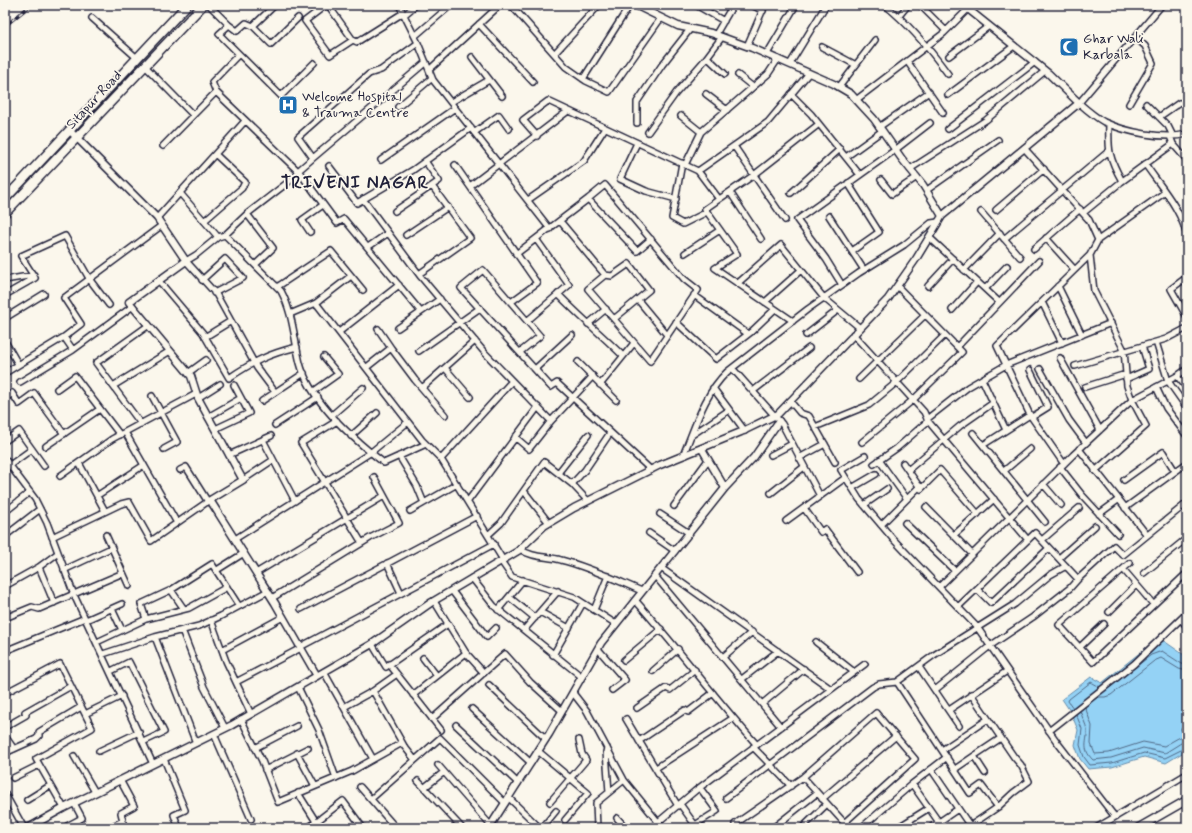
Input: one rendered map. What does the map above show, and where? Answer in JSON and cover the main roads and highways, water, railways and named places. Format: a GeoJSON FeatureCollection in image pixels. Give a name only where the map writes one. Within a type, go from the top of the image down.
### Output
{"type":"FeatureCollection","features":[{"type":"Feature","properties":{"kind":"main road","name":"Sitapur Road"},"geometry":{"type":"LineString","coordinates":[[5,199],[187,5]]}},
{"type":"Feature","properties":{"kind":"main road","name":"Sitapur Road"},"geometry":{"type":"LineString","coordinates":[[5,213],[203,5]]}},
{"type":"Feature","properties":{"kind":"main road"},"geometry":{"type":"LineString","coordinates":[[1138,828],[1187,800]]}},
{"type":"Feature","properties":{"kind":"water"},"geometry":{"type":"Polygon","coordinates":[[[1164,641],[1187,657],[1187,724],[1185,725],[1187,729],[1187,750],[1166,763],[1144,757],[1112,767],[1088,769],[1080,759],[1075,745],[1078,730],[1070,711],[1062,699],[1091,677],[1102,683],[1147,647],[1164,641]]]}},
{"type":"Feature","properties":{"kind":"railway"},"geometry":{"type":"LineString","coordinates":[[5,26],[31,5]]}},
{"type":"Feature","properties":{"kind":"place","name":"Ghar Wali Karbala"},"geometry":{"type":"Point","coordinates":[1069,47]}},
{"type":"Feature","properties":{"kind":"place","name":"Welcome Hospital & Trauma Centre"},"geometry":{"type":"Point","coordinates":[288,105]}},
{"type":"Feature","properties":{"kind":"district","name":"TRIVENI NAGAR"},"geometry":{"type":"Point","coordinates":[355,183]}}]}
